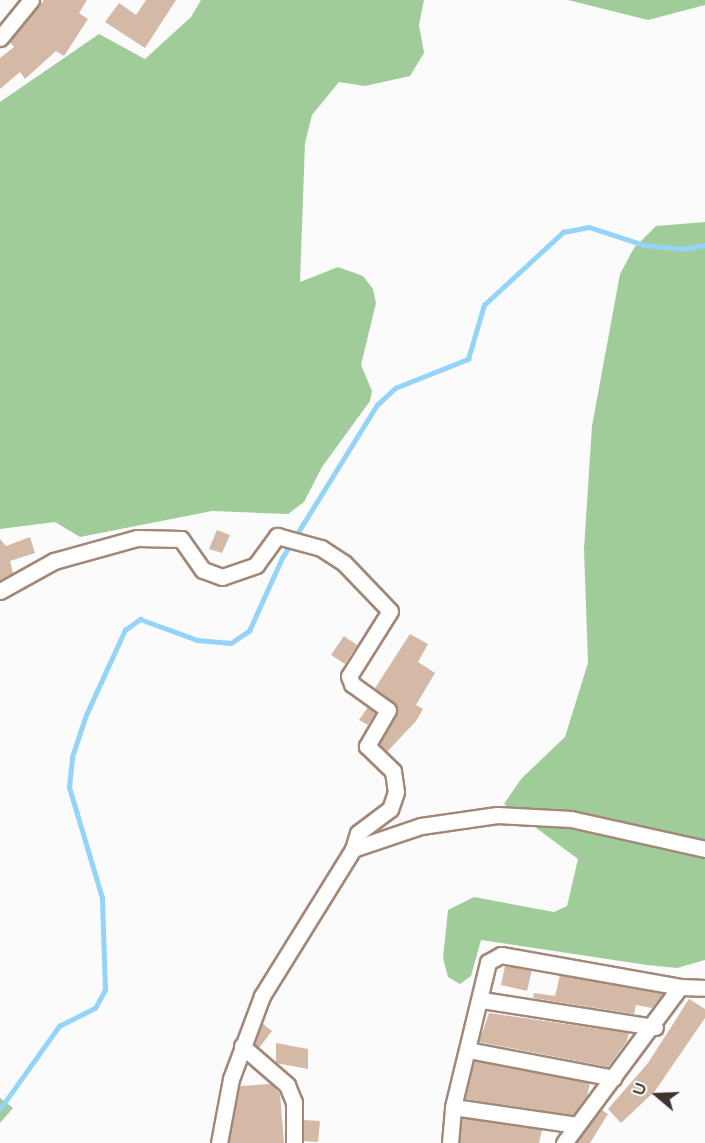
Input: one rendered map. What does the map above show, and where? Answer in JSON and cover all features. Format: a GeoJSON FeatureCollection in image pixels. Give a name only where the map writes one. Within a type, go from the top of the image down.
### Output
{"type":"FeatureCollection","features":[{"type":"Feature","properties":{"kind":"street"},"geometry":{"type":"LineString","coordinates":[[0,38],[31,0]]}},
{"type":"Feature","properties":{"kind":"street"},"geometry":{"type":"LineString","coordinates":[[0,591],[59,559],[137,538],[181,539],[203,570],[228,576],[260,562],[277,536],[302,541],[344,563],[390,611],[349,676],[352,684],[388,710],[368,746],[393,771],[394,801],[383,817],[358,833],[353,849],[262,996],[242,1046],[219,1143]]}},
{"type":"Feature","properties":{"kind":"street"},"geometry":{"type":"LineString","coordinates":[[353,849],[421,826],[496,815],[572,819],[705,849]]}},
{"type":"Feature","properties":{"kind":"street"},"geometry":{"type":"LineString","coordinates":[[450,1143],[453,1107],[482,1000],[488,962],[501,955],[680,987],[705,988]]}},
{"type":"Feature","properties":{"kind":"street"},"geometry":{"type":"LineString","coordinates":[[564,1143],[655,1027],[680,987]]}},
{"type":"Feature","properties":{"kind":"street"},"geometry":{"type":"LineString","coordinates":[[482,1000],[655,1027]]}},
{"type":"Feature","properties":{"kind":"street"},"geometry":{"type":"LineString","coordinates":[[242,1046],[287,1085],[294,1102],[294,1143]]}},
{"type":"Feature","properties":{"kind":"street"},"geometry":{"type":"LineString","coordinates":[[468,1050],[614,1078]]}},
{"type":"Feature","properties":{"kind":"street"},"geometry":{"type":"LineString","coordinates":[[453,1107],[577,1125]]}},
{"type":"Feature","properties":{"kind":"green space"},"geometry":{"type":"Polygon","coordinates":[[[201,0],[424,0],[419,25],[424,53],[410,76],[365,86],[339,82],[312,115],[305,143],[300,282],[338,267],[363,276],[373,289],[376,303],[361,365],[372,391],[370,401],[322,467],[304,502],[288,514],[212,511],[80,537],[55,522],[0,529],[0,102],[99,34],[145,59],[191,17],[201,0]]]}},
{"type":"Feature","properties":{"kind":"green space"},"geometry":{"type":"Polygon","coordinates":[[[568,0],[705,0],[705,5],[648,20],[568,0]]]}},
{"type":"Feature","properties":{"kind":"green space"},"geometry":{"type":"Polygon","coordinates":[[[705,222],[705,960],[677,968],[481,940],[471,976],[460,984],[448,977],[443,958],[448,910],[474,897],[554,912],[567,906],[578,859],[504,804],[521,779],[565,737],[588,663],[584,549],[592,426],[620,274],[634,248],[656,226],[705,222]]]}},
{"type":"Feature","properties":{"kind":"green space"},"geometry":{"type":"Polygon","coordinates":[[[0,1098],[13,1108],[0,1123],[0,1098]]]}},
{"type":"Feature","properties":{"kind":"building"},"geometry":{"type":"Polygon","coordinates":[[[44,0],[87,0],[79,13],[88,19],[64,56],[56,51],[25,79],[20,72],[0,89],[0,58],[14,47],[10,42],[44,0]]]}},
{"type":"Feature","properties":{"kind":"building"},"geometry":{"type":"Polygon","coordinates":[[[146,0],[176,0],[145,48],[105,22],[119,3],[136,15],[146,0]]]}},
{"type":"Feature","properties":{"kind":"building"},"geometry":{"type":"Polygon","coordinates":[[[217,530],[230,535],[222,553],[209,549],[217,530]]]}},
{"type":"Feature","properties":{"kind":"building"},"geometry":{"type":"Polygon","coordinates":[[[30,537],[35,553],[10,561],[13,573],[0,580],[0,539],[6,546],[30,537]]]}},
{"type":"Feature","properties":{"kind":"building"},"geometry":{"type":"Polygon","coordinates":[[[410,634],[428,644],[418,662],[435,673],[416,705],[423,709],[416,721],[387,752],[379,744],[398,710],[375,688],[410,634]]]}},
{"type":"Feature","properties":{"kind":"building"},"geometry":{"type":"Polygon","coordinates":[[[344,636],[357,645],[345,664],[331,655],[344,636]]]}},
{"type":"Feature","properties":{"kind":"building"},"geometry":{"type":"Polygon","coordinates":[[[368,707],[375,713],[368,725],[359,720],[368,707]]]}},
{"type":"Feature","properties":{"kind":"building"},"geometry":{"type":"Polygon","coordinates":[[[505,966],[532,970],[527,991],[501,985],[505,966]]]}},
{"type":"Feature","properties":{"kind":"building"},"geometry":{"type":"Polygon","coordinates":[[[560,975],[663,994],[652,1008],[636,1005],[634,1014],[533,998],[534,993],[555,996],[560,975]]]}},
{"type":"Feature","properties":{"kind":"building"},"geometry":{"type":"Polygon","coordinates":[[[689,999],[705,1009],[705,1018],[655,1091],[621,1123],[608,1109],[648,1063],[689,999]]]}},
{"type":"Feature","properties":{"kind":"building"},"geometry":{"type":"Polygon","coordinates":[[[489,1013],[629,1033],[627,1041],[608,1067],[479,1042],[489,1013]]]}},
{"type":"Feature","properties":{"kind":"building"},"geometry":{"type":"Polygon","coordinates":[[[262,1023],[272,1031],[259,1048],[255,1044],[262,1023]]]}},
{"type":"Feature","properties":{"kind":"building"},"geometry":{"type":"Polygon","coordinates":[[[276,1043],[308,1049],[308,1069],[276,1063],[276,1043]]]}},
{"type":"Feature","properties":{"kind":"building"},"geometry":{"type":"Polygon","coordinates":[[[474,1061],[590,1083],[587,1096],[573,1115],[465,1099],[474,1061]]]}},
{"type":"Feature","properties":{"kind":"building"},"geometry":{"type":"Polygon","coordinates":[[[271,1084],[280,1094],[284,1143],[229,1143],[240,1086],[271,1084]]]}},
{"type":"Feature","properties":{"kind":"building"},"geometry":{"type":"Polygon","coordinates":[[[602,1110],[608,1114],[590,1143],[576,1143],[602,1110]]]}},
{"type":"Feature","properties":{"kind":"building"},"geometry":{"type":"Polygon","coordinates":[[[462,1118],[542,1130],[539,1143],[460,1143],[462,1118]]]}},
{"type":"Feature","properties":{"kind":"building"},"geometry":{"type":"Polygon","coordinates":[[[304,1120],[320,1121],[318,1142],[304,1141],[304,1120]]]}},
{"type":"Feature","properties":{"kind":"waterway"},"geometry":{"type":"LineString","coordinates":[[0,1109],[59,1026],[95,1008],[105,990],[102,898],[69,787],[72,757],[86,715],[125,630],[140,619],[197,640],[231,643],[249,631],[282,558],[377,405],[395,388],[468,359],[484,305],[563,232],[589,227],[644,245],[684,249],[705,245]]}}]}
